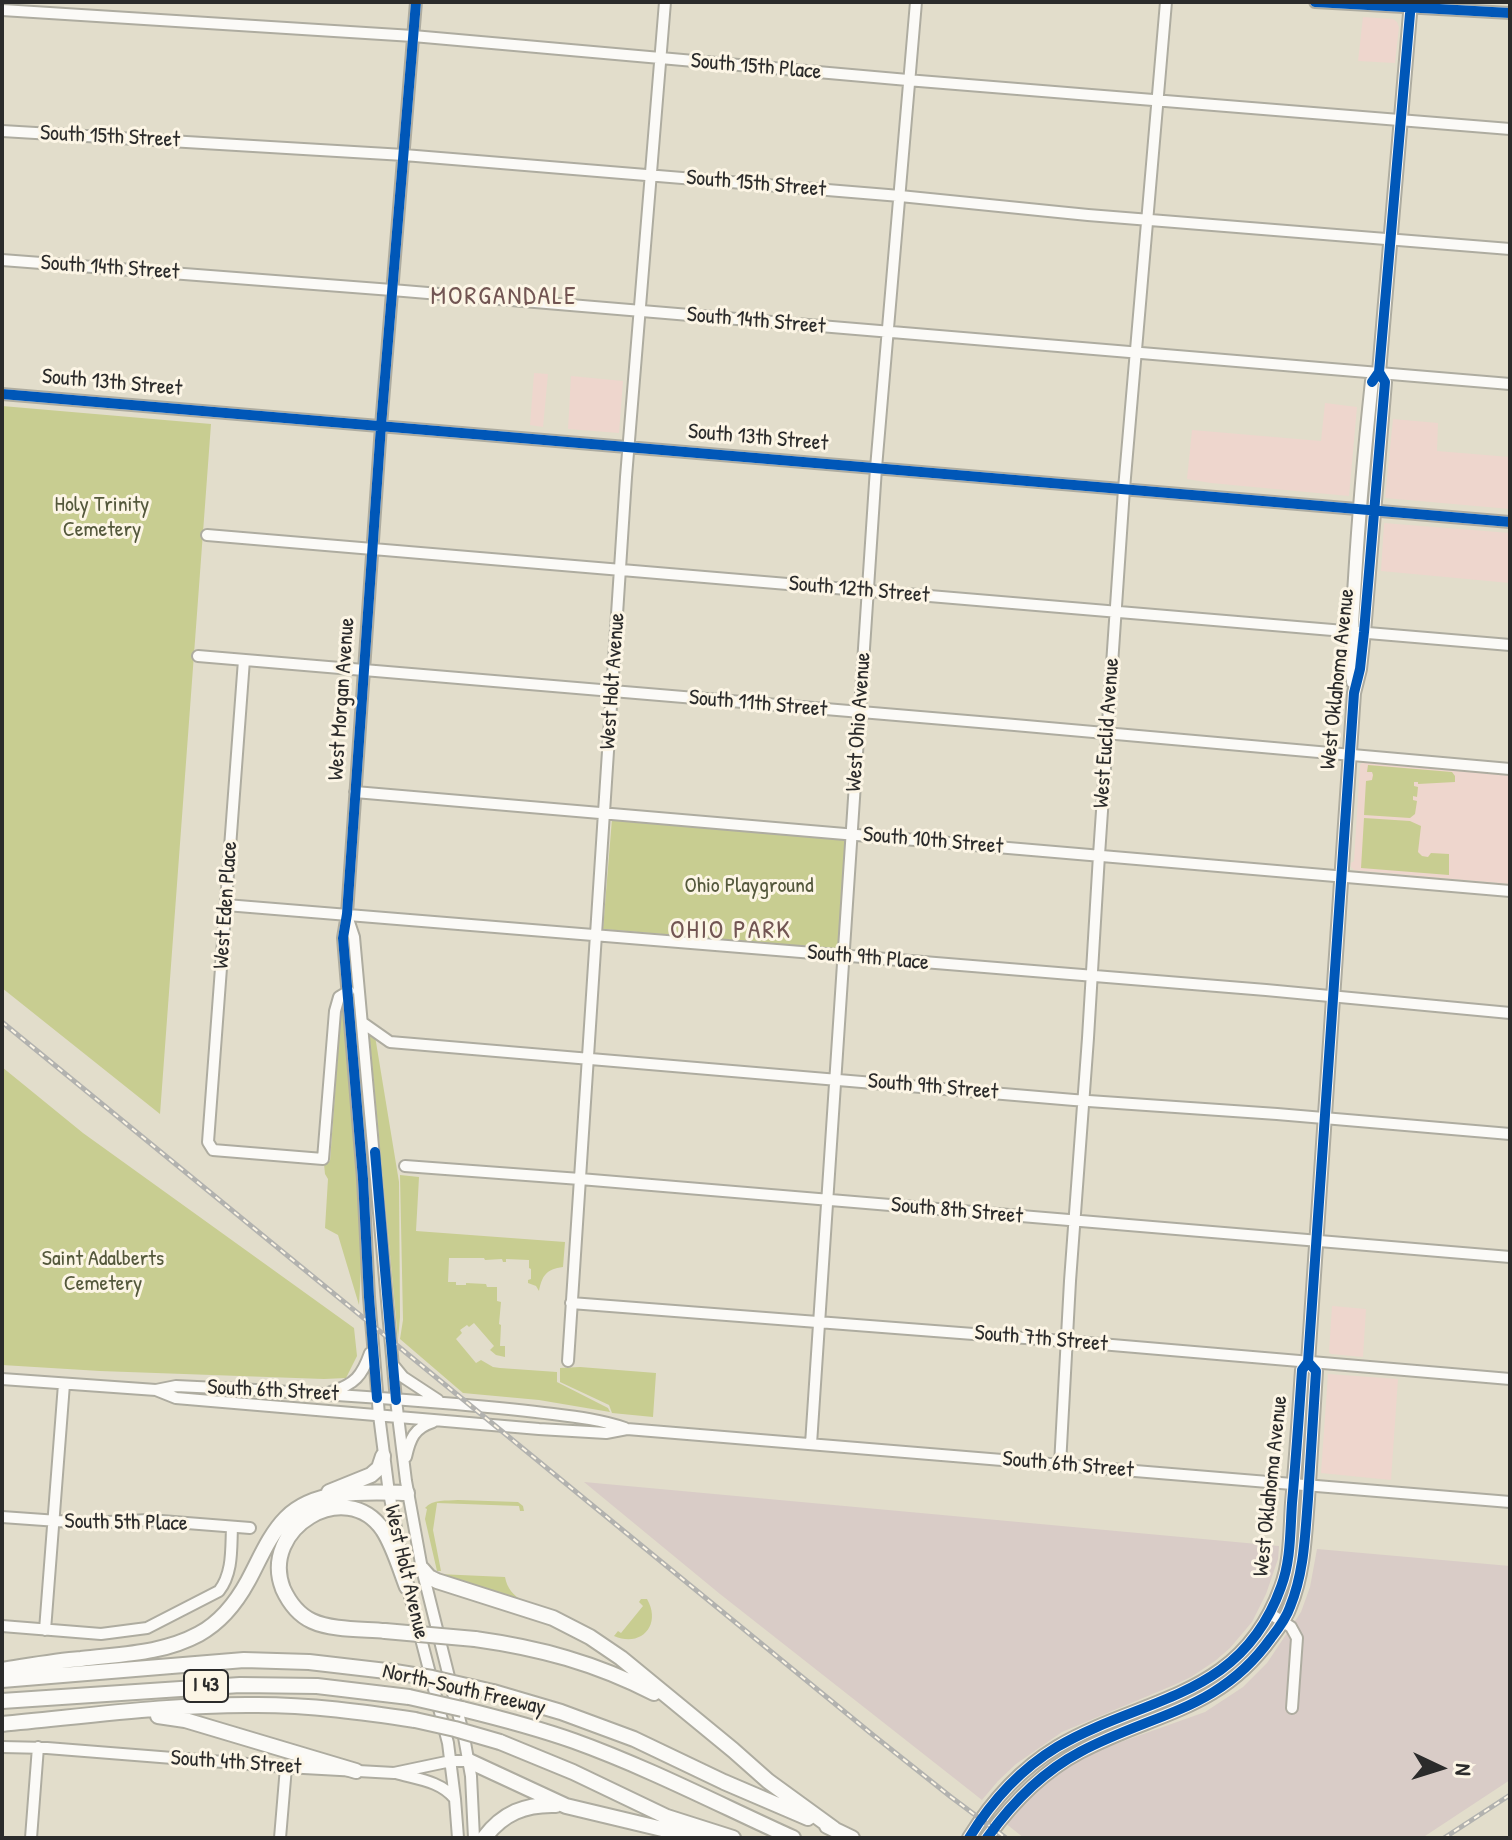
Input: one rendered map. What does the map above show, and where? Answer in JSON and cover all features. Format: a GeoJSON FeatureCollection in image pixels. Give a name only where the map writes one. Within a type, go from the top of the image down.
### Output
{"type":"FeatureCollection","features":[{"type":"Feature","properties":{"kind":"highway"},"geometry":{"type":"LineString","coordinates":[[2,1670],[152,1651],[200,1634],[226,1614],[284,1520],[322,1495],[371,1475],[379,1468],[383,1456]]}},
{"type":"Feature","properties":{"kind":"highway"},"geometry":{"type":"LineString","coordinates":[[311,1501],[356,1493],[407,1493]]}},
{"type":"Feature","properties":{"kind":"highway"},"geometry":{"type":"LineString","coordinates":[[407,1587],[383,1530],[373,1519],[352,1509],[319,1511],[297,1525],[281,1552],[279,1565],[286,1597],[294,1608],[314,1622],[530,1648],[585,1663],[679,1706]]}},
{"type":"Feature","properties":{"kind":"highway"},"geometry":{"type":"LineString","coordinates":[[422,1569],[437,1581],[553,1618],[590,1637],[621,1658],[768,1781],[834,1829]]}},
{"type":"Feature","properties":{"kind":"highway","name":"North-South Freeway"},"geometry":{"type":"LineString","coordinates":[[2,1680],[244,1660],[309,1662],[432,1678],[561,1712],[634,1739],[852,1838]]}},
{"type":"Feature","properties":{"kind":"highway","name":"North-South Freeway"},"geometry":{"type":"LineString","coordinates":[[2,1701],[240,1685],[317,1686],[409,1697],[500,1718],[573,1741],[793,1838]]}},
{"type":"Feature","properties":{"kind":"highway"},"geometry":{"type":"LineString","coordinates":[[2,1724],[256,1705],[335,1708],[415,1720],[500,1742],[573,1772],[667,1817],[733,1838]]}},
{"type":"Feature","properties":{"kind":"highway"},"geometry":{"type":"LineString","coordinates":[[105,1714],[185,1720],[356,1771]]}},
{"type":"Feature","properties":{"kind":"highway"},"geometry":{"type":"LineString","coordinates":[[469,1761],[566,1806]]}},
{"type":"Feature","properties":{"kind":"highway"},"geometry":{"type":"LineString","coordinates":[[484,1838],[507,1815],[540,1804],[566,1806],[700,1838]]}},
{"type":"Feature","properties":{"kind":"main road","name":"West Oklahoma Avenue"},"geometry":{"type":"LineString","coordinates":[[969,1838],[1005,1790],[1042,1757],[1088,1731],[1200,1685],[1234,1660],[1269,1613],[1283,1584],[1288,1559],[1302,1370],[1308,1362],[1354,693],[1351,668],[1358,632],[1367,509],[1372,381],[1379,372],[1411,5]]}},
{"type":"Feature","properties":{"kind":"main road","name":"West Oklahoma Avenue"},"geometry":{"type":"LineString","coordinates":[[987,1838],[1025,1792],[1079,1752],[1196,1703],[1226,1685],[1260,1654],[1283,1622],[1294,1598],[1302,1567],[1316,1371],[1308,1362]]}},
{"type":"Feature","properties":{"kind":"street","name":"West Morgan Avenue"},"geometry":{"type":"LineString","coordinates":[[377,1398],[343,938],[416,2]]}},
{"type":"Feature","properties":{"kind":"street","name":"West Holt Avenue"},"geometry":{"type":"LineString","coordinates":[[568,1361],[628,446],[665,2]]}},
{"type":"Feature","properties":{"kind":"street","name":"West Ohio Avenue"},"geometry":{"type":"LineString","coordinates":[[811,1444],[876,468],[916,2]]}},
{"type":"Feature","properties":{"kind":"street","name":"West Euclid Avenue"},"geometry":{"type":"LineString","coordinates":[[1060,1465],[1124,489],[1166,2]]}},
{"type":"Feature","properties":{"kind":"street"},"geometry":{"type":"LineString","coordinates":[[1315,2],[1411,5],[1510,13]]}},
{"type":"Feature","properties":{"kind":"street","name":"South 15th Place"},"geometry":{"type":"LineString","coordinates":[[2,10],[413,36],[1510,129]]}},
{"type":"Feature","properties":{"kind":"street","name":"South 15th Street"},"geometry":{"type":"LineString","coordinates":[[2,131],[404,155],[1510,249]]}},
{"type":"Feature","properties":{"kind":"street","name":"South 14th Street"},"geometry":{"type":"LineString","coordinates":[[2,260],[1510,384]]}},
{"type":"Feature","properties":{"kind":"street","name":"South 13th Street"},"geometry":{"type":"LineString","coordinates":[[2,394],[1510,522]]}},
{"type":"Feature","properties":{"kind":"street","name":"South 12th Street"},"geometry":{"type":"LineString","coordinates":[[207,535],[1510,645]]}},
{"type":"Feature","properties":{"kind":"street","name":"South 11th Street"},"geometry":{"type":"LineString","coordinates":[[198,656],[1283,747],[1510,769]]}},
{"type":"Feature","properties":{"kind":"street","name":"West Eden Place"},"geometry":{"type":"LineString","coordinates":[[244,660],[208,1142],[211,1148],[215,1151],[323,1159],[335,1011],[339,997],[347,991]]}},
{"type":"Feature","properties":{"kind":"street","name":"South 10th Street"},"geometry":{"type":"LineString","coordinates":[[355,792],[1510,891]]}},
{"type":"Feature","properties":{"kind":"street","name":"South 9th Place"},"geometry":{"type":"LineString","coordinates":[[226,905],[1510,1013]]}},
{"type":"Feature","properties":{"kind":"street","name":"West Morgan Avenue"},"geometry":{"type":"LineString","coordinates":[[347,914],[354,937],[363,1023],[396,1400]]}},
{"type":"Feature","properties":{"kind":"street"},"geometry":{"type":"LineString","coordinates":[[347,991],[359,990]]}},
{"type":"Feature","properties":{"kind":"street","name":"South 9th Street"},"geometry":{"type":"LineString","coordinates":[[363,1023],[390,1042],[1510,1134]]}},
{"type":"Feature","properties":{"kind":"street","name":"South 8th Street"},"geometry":{"type":"LineString","coordinates":[[405,1166],[1510,1257]]}},
{"type":"Feature","properties":{"kind":"street","name":"South 7th Street"},"geometry":{"type":"LineString","coordinates":[[571,1303],[1510,1379]]}},
{"type":"Feature","properties":{"kind":"street"},"geometry":{"type":"LineString","coordinates":[[327,1394],[355,1380],[364,1370],[372,1347]]}},
{"type":"Feature","properties":{"kind":"street"},"geometry":{"type":"LineString","coordinates":[[394,1365],[403,1377],[443,1403]]}},
{"type":"Feature","properties":{"kind":"street","name":"South 6th Street"},"geometry":{"type":"LineString","coordinates":[[2,1379],[156,1390],[176,1386],[327,1394],[506,1408],[608,1422],[627,1429]]}},
{"type":"Feature","properties":{"kind":"street"},"geometry":{"type":"LineString","coordinates":[[45,1630],[64,1384]]}},
{"type":"Feature","properties":{"kind":"street","name":"South 6th Street"},"geometry":{"type":"LineString","coordinates":[[156,1390],[176,1398],[379,1415],[606,1433],[627,1429],[1510,1502]]}},
{"type":"Feature","properties":{"kind":"street","name":"West Holt Avenue"},"geometry":{"type":"LineString","coordinates":[[377,1398],[383,1456],[407,1587],[448,1743],[458,1838]]}},
{"type":"Feature","properties":{"kind":"street","name":"West Holt Avenue"},"geometry":{"type":"LineString","coordinates":[[396,1400],[407,1493],[422,1569],[469,1761],[474,1838]]}},
{"type":"Feature","properties":{"kind":"street"},"geometry":{"type":"LineString","coordinates":[[404,1467],[411,1437],[422,1425],[440,1420]]}},
{"type":"Feature","properties":{"kind":"street","name":"South 5th Place"},"geometry":{"type":"LineString","coordinates":[[2,1517],[86,1523],[149,1520],[250,1528]]}},
{"type":"Feature","properties":{"kind":"street"},"geometry":{"type":"LineString","coordinates":[[2,1626],[101,1634],[147,1628],[219,1591],[229,1573],[232,1527]]}},
{"type":"Feature","properties":{"kind":"street"},"geometry":{"type":"LineString","coordinates":[[1269,1613],[1291,1627],[1297,1638],[1292,1708]]}},
{"type":"Feature","properties":{"kind":"street","name":"South 4th Street"},"geometry":{"type":"LineString","coordinates":[[2,1747],[394,1773],[451,1761],[469,1761]]}},
{"type":"Feature","properties":{"kind":"street"},"geometry":{"type":"LineString","coordinates":[[31,1838],[38,1747]]}},
{"type":"Feature","properties":{"kind":"street"},"geometry":{"type":"LineString","coordinates":[[280,1838],[286,1767]]}},
{"type":"Feature","properties":{"kind":"street"},"geometry":{"type":"LineString","coordinates":[[394,1773],[439,1785],[455,1799]]}},
{"type":"Feature","properties":{"kind":"shaded area"},"geometry":{"type":"Polygon","coordinates":[[[1363,17],[1397,22],[1395,63],[1358,61],[1363,17]]]}},
{"type":"Feature","properties":{"kind":"shaded area"},"geometry":{"type":"Polygon","coordinates":[[[534,373],[548,374],[543,427],[530,425],[534,373]]]}},
{"type":"Feature","properties":{"kind":"shaded area"},"geometry":{"type":"Polygon","coordinates":[[[571,376],[623,381],[619,433],[568,429],[571,376]]]}},
{"type":"Feature","properties":{"kind":"shaded area"},"geometry":{"type":"Polygon","coordinates":[[[1325,403],[1357,407],[1349,496],[1187,479],[1192,430],[1321,441],[1325,403]]]}},
{"type":"Feature","properties":{"kind":"shaded area"},"geometry":{"type":"Polygon","coordinates":[[[1393,419],[1438,423],[1437,451],[1510,457],[1510,509],[1385,498],[1393,419]]]}},
{"type":"Feature","properties":{"kind":"shaded area"},"geometry":{"type":"Polygon","coordinates":[[[1384,523],[1510,533],[1510,583],[1381,571],[1384,523]]]}},
{"type":"Feature","properties":{"kind":"shaded area"},"geometry":{"type":"Polygon","coordinates":[[[1364,761],[1510,774],[1510,884],[1354,870],[1351,863],[1354,861],[1360,765],[1364,761]]]}},
{"type":"Feature","properties":{"kind":"shaded area"},"geometry":{"type":"Polygon","coordinates":[[[1332,1306],[1366,1309],[1363,1357],[1329,1352],[1332,1306]]]}},
{"type":"Feature","properties":{"kind":"shaded area"},"geometry":{"type":"Polygon","coordinates":[[[1328,1374],[1398,1379],[1391,1480],[1321,1473],[1328,1374]]]}},
{"type":"Feature","properties":{"kind":"shaded area"},"geometry":{"type":"Polygon","coordinates":[[[584,1482],[1279,1546],[1278,1559],[1252,1622],[1215,1661],[1174,1685],[1062,1732],[1016,1764],[982,1800],[720,1594],[584,1482]]]}},
{"type":"Feature","properties":{"kind":"shaded area"},"geometry":{"type":"Polygon","coordinates":[[[1317,1549],[1510,1566],[1510,1780],[1422,1838],[1024,1838],[1005,1823],[1055,1775],[1083,1758],[1205,1712],[1243,1687],[1267,1663],[1301,1612],[1310,1587],[1317,1549]]]}},
{"type":"Feature","properties":{"kind":"green space","name":"Holy Trinity Cemetery"},"geometry":{"type":"Polygon","coordinates":[[[2,406],[211,424],[160,1114],[2,988],[2,406]]]}},
{"type":"Feature","properties":{"kind":"green space"},"geometry":{"type":"Polygon","coordinates":[[[1368,765],[1452,772],[1455,782],[1414,782],[1414,786],[1418,787],[1417,797],[1413,796],[1413,800],[1417,801],[1415,814],[1410,818],[1364,815],[1366,781],[1372,780],[1373,775],[1367,772],[1368,765]]]}},
{"type":"Feature","properties":{"kind":"green space"},"geometry":{"type":"Polygon","coordinates":[[[1364,818],[1410,821],[1421,826],[1418,852],[1428,857],[1431,853],[1449,854],[1449,875],[1361,868],[1364,818]]]}},
{"type":"Feature","properties":{"kind":"green space","name":"Ohio Playground"},"geometry":{"type":"Polygon","coordinates":[[[612,819],[846,838],[838,949],[603,929],[612,819]]]}},
{"type":"Feature","properties":{"kind":"green space"},"geometry":{"type":"Polygon","coordinates":[[[341,1011],[359,1180],[362,1250],[359,1305],[338,1235],[325,1228],[328,1179],[324,1164],[330,1161],[341,1011]]]}},
{"type":"Feature","properties":{"kind":"green space"},"geometry":{"type":"Polygon","coordinates":[[[369,1032],[375,1036],[399,1182],[398,1339],[369,1032]]]}},
{"type":"Feature","properties":{"kind":"green space","name":"Saint Adalberts Cemetery"},"geometry":{"type":"Polygon","coordinates":[[[2,1067],[83,1133],[354,1328],[357,1356],[346,1378],[2,1365],[2,1067]]]}},
{"type":"Feature","properties":{"kind":"green space"},"geometry":{"type":"Polygon","coordinates":[[[400,1175],[419,1177],[416,1231],[565,1242],[563,1267],[546,1274],[539,1291],[528,1283],[531,1279],[529,1260],[506,1259],[503,1262],[502,1259],[449,1258],[448,1282],[497,1287],[497,1301],[501,1302],[500,1346],[505,1346],[505,1357],[490,1350],[494,1346],[474,1323],[460,1330],[462,1333],[456,1339],[476,1363],[481,1360],[493,1367],[557,1372],[557,1382],[608,1408],[610,1412],[539,1400],[463,1393],[400,1339],[403,1320],[400,1175]]]}},
{"type":"Feature","properties":{"kind":"green space"},"geometry":{"type":"Polygon","coordinates":[[[560,1368],[656,1373],[653,1417],[612,1413],[609,1405],[560,1382],[560,1368]]]}},
{"type":"Feature","properties":{"kind":"green space"},"geometry":{"type":"Polygon","coordinates":[[[436,1502],[518,1502],[524,1511],[520,1511],[519,1506],[437,1503],[433,1530],[441,1571],[437,1571],[425,1508],[436,1502]]]}},
{"type":"Feature","properties":{"kind":"green space"},"geometry":{"type":"Polygon","coordinates":[[[438,1574],[505,1577],[511,1591],[524,1604],[446,1580],[438,1574]]]}},
{"type":"Feature","properties":{"kind":"green space"},"geometry":{"type":"Polygon","coordinates":[[[647,1599],[651,1609],[652,1617],[646,1632],[633,1639],[614,1636],[618,1631],[621,1633],[643,1606],[639,1602],[647,1599]]]}},
{"type":"Feature","properties":{"kind":"railway"},"geometry":{"type":"LineString","coordinates":[[2,1022],[873,1735],[1006,1838]]}},
{"type":"Feature","properties":{"kind":"railway"},"geometry":{"type":"LineString","coordinates":[[1444,1838],[1510,1795]]}},
{"type":"Feature","properties":{"kind":"cycle path"},"geometry":{"type":"LineString","coordinates":[[377,1398],[343,938],[416,2]]}},
{"type":"Feature","properties":{"kind":"cycle path"},"geometry":{"type":"LineString","coordinates":[[1315,2],[1510,13]]}},
{"type":"Feature","properties":{"kind":"cycle path"},"geometry":{"type":"LineString","coordinates":[[1372,382],[1379,372],[1411,2]]}},
{"type":"Feature","properties":{"kind":"cycle path"},"geometry":{"type":"LineString","coordinates":[[969,1838],[1008,1787],[1031,1765],[1057,1747],[1187,1690],[1241,1652],[1263,1624],[1287,1567],[1302,1370],[1308,1362],[1354,693],[1364,632],[1385,382],[1379,372]]}},
{"type":"Feature","properties":{"kind":"cycle path"},"geometry":{"type":"LineString","coordinates":[[2,394],[1510,522]]}},
{"type":"Feature","properties":{"kind":"cycle path"},"geometry":{"type":"LineString","coordinates":[[375,1152],[396,1400]]}},
{"type":"Feature","properties":{"kind":"cycle path"},"geometry":{"type":"LineString","coordinates":[[987,1838],[1017,1801],[1053,1769],[1107,1739],[1207,1696],[1251,1662],[1282,1624],[1295,1594],[1305,1540],[1316,1371],[1308,1362]]}},
{"type":"Feature","properties":{"kind":"district","name":"MORGANDALE"},"geometry":{"type":"Point","coordinates":[504,297]}},
{"type":"Feature","properties":{"kind":"district","name":"OHIO PARK"},"geometry":{"type":"Point","coordinates":[731,931]}}]}
